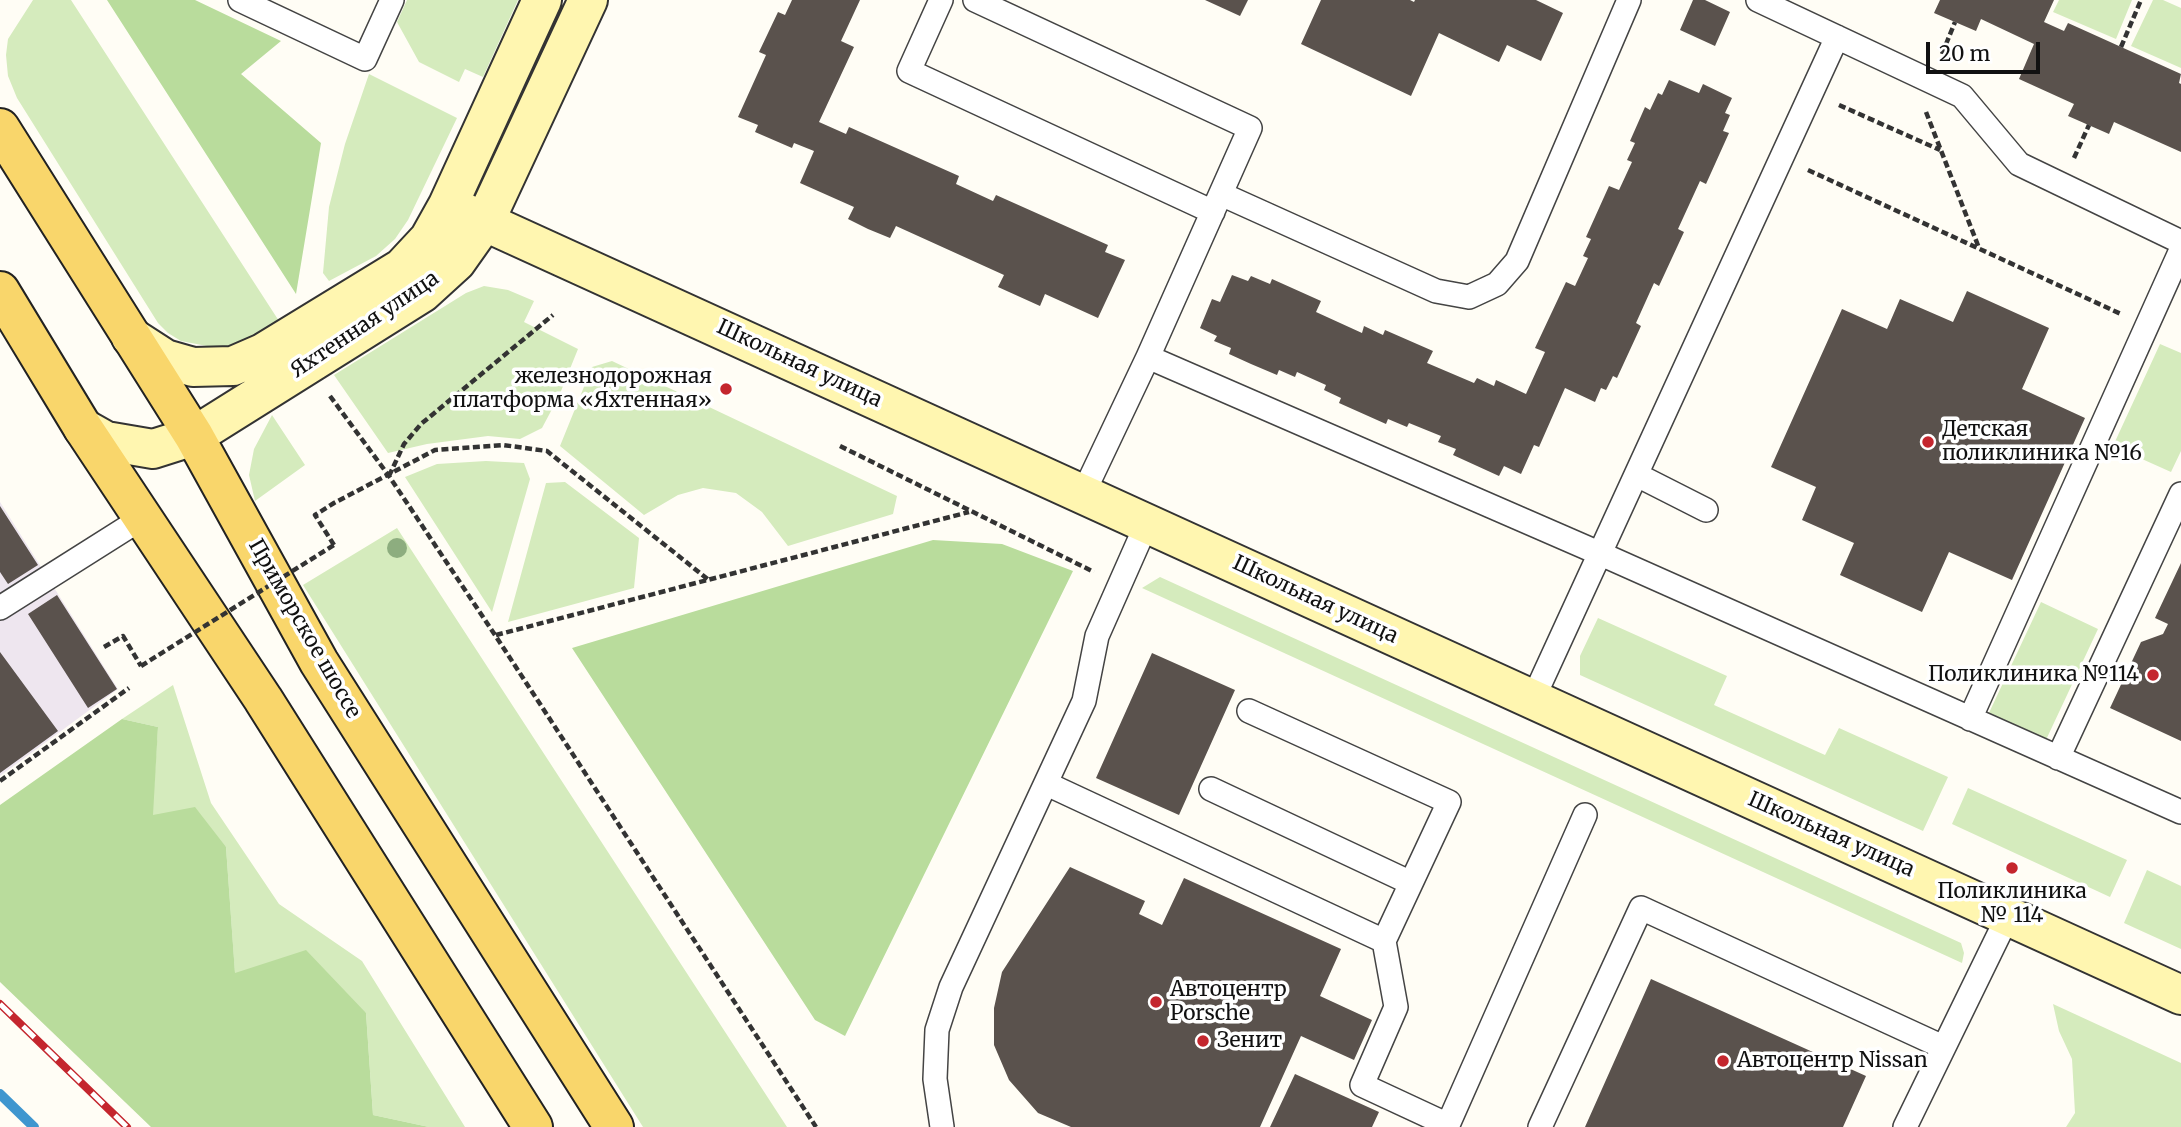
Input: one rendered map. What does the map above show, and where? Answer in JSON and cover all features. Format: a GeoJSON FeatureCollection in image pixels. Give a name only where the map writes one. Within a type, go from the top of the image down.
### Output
{"type":"FeatureCollection","features":[{"type":"Feature","properties":{"kind":"main road","name":"Приморское шоссе"},"geometry":{"type":"LineString","coordinates":[[0,128],[194,436],[319,662],[614,1127]]}},
{"type":"Feature","properties":{"kind":"main road"},"geometry":{"type":"LineString","coordinates":[[0,291],[83,428],[263,699],[533,1127]]}},
{"type":"Feature","properties":{"kind":"street","name":"Яхтенная улица"},"geometry":{"type":"LineString","coordinates":[[131,337],[165,359],[193,367],[233,366],[263,353],[402,268],[429,240],[448,205],[541,0]]}},
{"type":"Feature","properties":{"kind":"street","name":"Яхтенная улица"},"geometry":{"type":"LineString","coordinates":[[83,428],[106,441],[153,449],[194,436],[422,293],[456,262],[485,221],[588,0]]}},
{"type":"Feature","properties":{"kind":"street","name":"Школьная улица"},"geometry":{"type":"LineString","coordinates":[[448,205],[2181,995]]}},
{"type":"Feature","properties":{"kind":"lane"},"geometry":{"type":"LineString","coordinates":[[240,0],[365,59],[392,0]]}},
{"type":"Feature","properties":{"kind":"lane"},"geometry":{"type":"LineString","coordinates":[[941,0],[909,71],[1217,203],[1436,291],[1469,297],[1497,284],[1517,261],[1629,0]]}},
{"type":"Feature","properties":{"kind":"lane"},"geometry":{"type":"LineString","coordinates":[[975,0],[1250,128],[1149,357],[1083,495]]}},
{"type":"Feature","properties":{"kind":"lane"},"geometry":{"type":"LineString","coordinates":[[1758,0],[1962,96],[2019,164],[2181,242]]}},
{"type":"Feature","properties":{"kind":"lane"},"geometry":{"type":"LineString","coordinates":[[1532,699],[1837,37]]}},
{"type":"Feature","properties":{"kind":"lane"},"geometry":{"type":"LineString","coordinates":[[1970,719],[2181,250]]}},
{"type":"Feature","properties":{"kind":"lane"},"geometry":{"type":"LineString","coordinates":[[1149,357],[2181,812]]}},
{"type":"Feature","properties":{"kind":"lane"},"geometry":{"type":"LineString","coordinates":[[1637,475],[1706,510]]}},
{"type":"Feature","properties":{"kind":"lane"},"geometry":{"type":"LineString","coordinates":[[2058,758],[2181,494]]}},
{"type":"Feature","properties":{"kind":"lane"},"geometry":{"type":"LineString","coordinates":[[0,608],[144,517]]}},
{"type":"Feature","properties":{"kind":"lane"},"geometry":{"type":"LineString","coordinates":[[942,1127],[935,1079],[937,1030],[951,987],[1084,701],[1097,636],[1147,523]]}},
{"type":"Feature","properties":{"kind":"lane"},"geometry":{"type":"LineString","coordinates":[[1249,711],[1449,802],[1384,941],[1396,1007],[1362,1085],[1447,1126],[1585,815]]}},
{"type":"Feature","properties":{"kind":"lane"},"geometry":{"type":"LineString","coordinates":[[1047,784],[1384,941]]}},
{"type":"Feature","properties":{"kind":"lane"},"geometry":{"type":"LineString","coordinates":[[1211,789],[1410,883]]}},
{"type":"Feature","properties":{"kind":"lane"},"geometry":{"type":"LineString","coordinates":[[1540,1127],[1641,908],[1943,1047]]}},
{"type":"Feature","properties":{"kind":"lane"},"geometry":{"type":"LineString","coordinates":[[1905,1127],[2008,916]]}},
{"type":"Feature","properties":{"kind":"path"},"geometry":{"type":"LineString","coordinates":[[2121,47],[2141,0]]}},
{"type":"Feature","properties":{"kind":"path"},"geometry":{"type":"LineString","coordinates":[[1950,35],[1955,22]]}},
{"type":"Feature","properties":{"kind":"path"},"geometry":{"type":"LineString","coordinates":[[1910,72],[1979,248]]}},
{"type":"Feature","properties":{"kind":"path"},"geometry":{"type":"LineString","coordinates":[[1811,93],[1941,151]]}},
{"type":"Feature","properties":{"kind":"path"},"geometry":{"type":"LineString","coordinates":[[2082,139],[2089,125]]}},
{"type":"Feature","properties":{"kind":"path"},"geometry":{"type":"LineString","coordinates":[[1782,158],[2147,325]]}},
{"type":"Feature","properties":{"kind":"path"},"geometry":{"type":"LineString","coordinates":[[388,476],[404,444],[421,424],[553,315]]}},
{"type":"Feature","properties":{"kind":"path"},"geometry":{"type":"LineString","coordinates":[[326,391],[388,476],[495,635],[816,1127]]}},
{"type":"Feature","properties":{"kind":"path"},"geometry":{"type":"LineString","coordinates":[[104,647],[123,636],[141,666],[334,545],[315,515],[435,450],[503,445],[547,451],[710,581]]}},
{"type":"Feature","properties":{"kind":"path"},"geometry":{"type":"LineString","coordinates":[[840,446],[1119,584]]}},
{"type":"Feature","properties":{"kind":"path"},"geometry":{"type":"LineString","coordinates":[[495,635],[969,512]]}},
{"type":"Feature","properties":{"kind":"path"},"geometry":{"type":"LineString","coordinates":[[0,781],[129,688]]}},
{"type":"Feature","properties":{"kind":"shaded area"},"geometry":{"type":"Polygon","coordinates":[[[0,502],[118,689],[0,776],[0,502]]]}},
{"type":"Feature","properties":{"kind":"green space"},"geometry":{"type":"Polygon","coordinates":[[[33,0],[71,0],[279,321],[237,345],[212,347],[181,341],[158,323],[17,98],[8,76],[8,39],[33,0]]]}},
{"type":"Feature","properties":{"kind":"green space"},"geometry":{"type":"Polygon","coordinates":[[[107,0],[195,0],[281,41],[241,74],[321,143],[296,294],[107,0]]]}},
{"type":"Feature","properties":{"kind":"green space"},"geometry":{"type":"Polygon","coordinates":[[[407,0],[518,0],[483,77],[465,69],[459,82],[419,62],[397,22],[407,0]]]}},
{"type":"Feature","properties":{"kind":"green space"},"geometry":{"type":"Polygon","coordinates":[[[2059,0],[2132,0],[2116,39],[2053,12],[2059,0]]]}},
{"type":"Feature","properties":{"kind":"green space"},"geometry":{"type":"Polygon","coordinates":[[[2153,0],[2163,0],[2181,8],[2181,68],[2131,46],[2153,0]]]}},
{"type":"Feature","properties":{"kind":"green space"},"geometry":{"type":"Polygon","coordinates":[[[369,74],[457,118],[408,220],[395,239],[376,256],[329,281],[323,273],[329,207],[345,144],[369,74]]]}},
{"type":"Feature","properties":{"kind":"green space"},"geometry":{"type":"Polygon","coordinates":[[[484,286],[508,290],[534,301],[524,322],[578,349],[559,396],[542,428],[520,439],[488,436],[427,444],[388,453],[334,375],[466,293],[484,286]]]}},
{"type":"Feature","properties":{"kind":"green space"},"geometry":{"type":"Polygon","coordinates":[[[2160,344],[2181,353],[2181,451],[2171,472],[2113,446],[2160,344]]]}},
{"type":"Feature","properties":{"kind":"green space"},"geometry":{"type":"Polygon","coordinates":[[[612,361],[897,496],[893,514],[788,546],[762,512],[736,493],[703,488],[678,495],[644,515],[560,446],[592,367],[612,361]]]}},
{"type":"Feature","properties":{"kind":"green space"},"geometry":{"type":"Polygon","coordinates":[[[272,415],[305,465],[255,501],[249,475],[254,449],[272,415]]]}},
{"type":"Feature","properties":{"kind":"green space"},"geometry":{"type":"Polygon","coordinates":[[[486,461],[524,463],[530,479],[492,612],[405,477],[437,464],[486,461]]]}},
{"type":"Feature","properties":{"kind":"green space"},"geometry":{"type":"Polygon","coordinates":[[[565,482],[639,538],[634,588],[508,622],[546,483],[565,482]]]}},
{"type":"Feature","properties":{"kind":"green space"},"geometry":{"type":"Polygon","coordinates":[[[397,528],[787,1127],[643,1127],[303,585],[397,528]]]}},
{"type":"Feature","properties":{"kind":"green space"},"geometry":{"type":"Polygon","coordinates":[[[933,540],[1002,544],[1073,571],[845,1036],[815,1020],[572,648],[933,540]]]}},
{"type":"Feature","properties":{"kind":"green space"},"geometry":{"type":"Polygon","coordinates":[[[1160,577],[1961,943],[1964,953],[1962,963],[1142,588],[1160,577]]]}},
{"type":"Feature","properties":{"kind":"green space"},"geometry":{"type":"Polygon","coordinates":[[[2041,602],[2098,629],[2045,742],[1988,715],[2041,602]]]}},
{"type":"Feature","properties":{"kind":"green space"},"geometry":{"type":"Polygon","coordinates":[[[1598,618],[1727,676],[1714,705],[1825,755],[1839,728],[1948,777],[1923,831],[1580,675],[1580,656],[1598,618]]]}},
{"type":"Feature","properties":{"kind":"green space"},"geometry":{"type":"Polygon","coordinates":[[[173,685],[211,803],[279,904],[362,961],[465,1127],[429,1127],[373,1115],[366,1013],[235,974],[226,847],[152,816],[158,727],[122,719],[173,685]]]}},
{"type":"Feature","properties":{"kind":"green space"},"geometry":{"type":"Polygon","coordinates":[[[122,719],[158,727],[153,815],[195,807],[226,847],[235,973],[306,950],[366,1013],[373,1115],[429,1127],[151,1127],[0,982],[0,805],[122,719]]]}},
{"type":"Feature","properties":{"kind":"green space"},"geometry":{"type":"Polygon","coordinates":[[[1968,788],[2127,860],[2110,897],[1952,824],[1968,788]]]}},
{"type":"Feature","properties":{"kind":"green space"},"geometry":{"type":"Polygon","coordinates":[[[2147,870],[2181,886],[2181,949],[2124,923],[2147,870]]]}},
{"type":"Feature","properties":{"kind":"green space"},"geometry":{"type":"Polygon","coordinates":[[[2053,1004],[2181,1063],[2181,1127],[2066,1127],[2075,1113],[2072,1059],[2059,1031],[2053,1004]]]}},
{"type":"Feature","properties":{"kind":"building"},"geometry":{"type":"Polygon","coordinates":[[[792,0],[860,0],[841,41],[854,47],[819,122],[846,134],[849,127],[959,176],[956,184],[993,201],[996,195],[1108,245],[1105,252],[1125,260],[1098,318],[1045,294],[1040,306],[998,287],[1004,275],[896,226],[890,238],[868,229],[848,219],[854,207],[800,183],[814,151],[794,143],[792,148],[755,132],[758,125],[738,117],[766,55],[759,52],[778,12],[785,15],[792,0]]]}},
{"type":"Feature","properties":{"kind":"building"},"geometry":{"type":"Polygon","coordinates":[[[1205,0],[1248,0],[1240,16],[1205,0]]]}},
{"type":"Feature","properties":{"kind":"building"},"geometry":{"type":"Polygon","coordinates":[[[1321,0],[1536,0],[1563,13],[1541,61],[1507,45],[1499,62],[1439,33],[1411,96],[1301,44],[1321,0]]]}},
{"type":"Feature","properties":{"kind":"building"},"geometry":{"type":"Polygon","coordinates":[[[1693,0],[1705,0],[1730,12],[1715,46],[1680,30],[1693,0]]]}},
{"type":"Feature","properties":{"kind":"building"},"geometry":{"type":"Polygon","coordinates":[[[1940,0],[2054,0],[2044,22],[2064,31],[2068,23],[2181,74],[2181,152],[2114,122],[2109,134],[2068,116],[2074,104],[2019,79],[2034,44],[1981,19],[1976,31],[1934,13],[1940,0]]]}},
{"type":"Feature","properties":{"kind":"building"},"geometry":{"type":"Polygon","coordinates":[[[1669,80],[1699,93],[1703,84],[1732,98],[1725,113],[1730,115],[1723,131],[1729,133],[1706,184],[1700,181],[1678,229],[1684,232],[1659,286],[1654,283],[1636,323],[1641,326],[1617,378],[1613,376],[1606,390],[1601,388],[1595,402],[1565,388],[1539,447],[1534,445],[1521,474],[1504,466],[1499,476],[1453,455],[1456,449],[1438,442],[1441,436],[1409,423],[1407,427],[1388,419],[1386,424],[1339,403],[1341,398],[1324,390],[1326,385],[1297,372],[1295,377],[1279,370],[1277,375],[1229,354],[1231,348],[1214,341],[1217,336],[1200,328],[1212,299],[1220,302],[1232,275],[1248,281],[1251,276],[1270,284],[1272,279],[1321,301],[1316,312],[1362,333],[1364,326],[1383,335],[1385,330],[1433,351],[1427,363],[1474,383],[1477,378],[1494,386],[1496,380],[1526,394],[1545,352],[1535,348],[1566,282],[1575,286],[1588,258],[1583,256],[1591,239],[1586,237],[1609,186],[1619,190],[1632,162],[1627,160],[1635,143],[1630,141],[1645,107],[1650,110],[1658,93],[1662,95],[1669,80]]]}},
{"type":"Feature","properties":{"kind":"building","name":"Детская поликлиника №16"},"geometry":{"type":"Polygon","coordinates":[[[1967,291],[2049,328],[2022,389],[2085,418],[2012,580],[1949,552],[1922,612],[1840,575],[1854,543],[1802,520],[1816,487],[1771,467],[1842,309],[1887,329],[1900,299],[1953,322],[1967,291]]]}},
{"type":"Feature","properties":{"kind":"building"},"geometry":{"type":"Polygon","coordinates":[[[0,506],[38,565],[8,584],[0,572],[0,506]]]}},
{"type":"Feature","properties":{"kind":"building","name":"Поликлиника №114"},"geometry":{"type":"Polygon","coordinates":[[[2181,563],[2181,741],[2110,708],[2141,642],[2163,634],[2168,624],[2155,618],[2181,563]]]}},
{"type":"Feature","properties":{"kind":"building"},"geometry":{"type":"Polygon","coordinates":[[[57,595],[117,689],[88,708],[28,614],[57,595]]]}},
{"type":"Feature","properties":{"kind":"building"},"geometry":{"type":"Polygon","coordinates":[[[0,652],[58,731],[0,773],[0,652]]]}},
{"type":"Feature","properties":{"kind":"building"},"geometry":{"type":"Polygon","coordinates":[[[1152,653],[1235,690],[1179,815],[1096,778],[1152,653]]]}},
{"type":"Feature","properties":{"kind":"building","name":"Автоцентр Porsche"},"geometry":{"type":"Polygon","coordinates":[[[1070,867],[1145,901],[1139,914],[1162,925],[1184,878],[1341,949],[1320,996],[1372,1020],[1354,1060],[1301,1036],[1260,1127],[1071,1127],[1038,1113],[1009,1080],[994,1045],[994,1008],[1002,972],[1070,867]]]}},
{"type":"Feature","properties":{"kind":"building","name":"Автоцентр Nissan"},"geometry":{"type":"Polygon","coordinates":[[[1651,979],[1866,1076],[1843,1127],[1585,1127],[1651,979]]]}},
{"type":"Feature","properties":{"kind":"building"},"geometry":{"type":"Polygon","coordinates":[[[1295,1074],[1379,1112],[1372,1127],[1270,1127],[1295,1074]]]}},
{"type":"Feature","properties":{"kind":"waterway"},"geometry":{"type":"LineString","coordinates":[[0,1094],[34,1127]]}},
{"type":"Feature","properties":{"kind":"railway"},"geometry":{"type":"LineString","coordinates":[[0,1004],[127,1127]]}},
{"type":"Feature","properties":{"kind":"place","name":"железнодорожная платформа «Яхтенная»"},"geometry":{"type":"Point","coordinates":[726,389]}},
{"type":"Feature","properties":{"kind":"place","name":"Детская поликлиника №16"},"geometry":{"type":"Point","coordinates":[1928,442]}},
{"type":"Feature","properties":{"kind":"place","name":"Поликлиника №114"},"geometry":{"type":"Point","coordinates":[2153,675]}},
{"type":"Feature","properties":{"kind":"place","name":"Поликлиника № 114"},"geometry":{"type":"Point","coordinates":[2012,868]}},
{"type":"Feature","properties":{"kind":"place","name":"Автоцентр Porsche"},"geometry":{"type":"Point","coordinates":[1156,1002]}},
{"type":"Feature","properties":{"kind":"place","name":"Зенит"},"geometry":{"type":"Point","coordinates":[1203,1041]}},
{"type":"Feature","properties":{"kind":"place","name":"Автоцентр Nissan"},"geometry":{"type":"Point","coordinates":[1723,1061]}}]}
